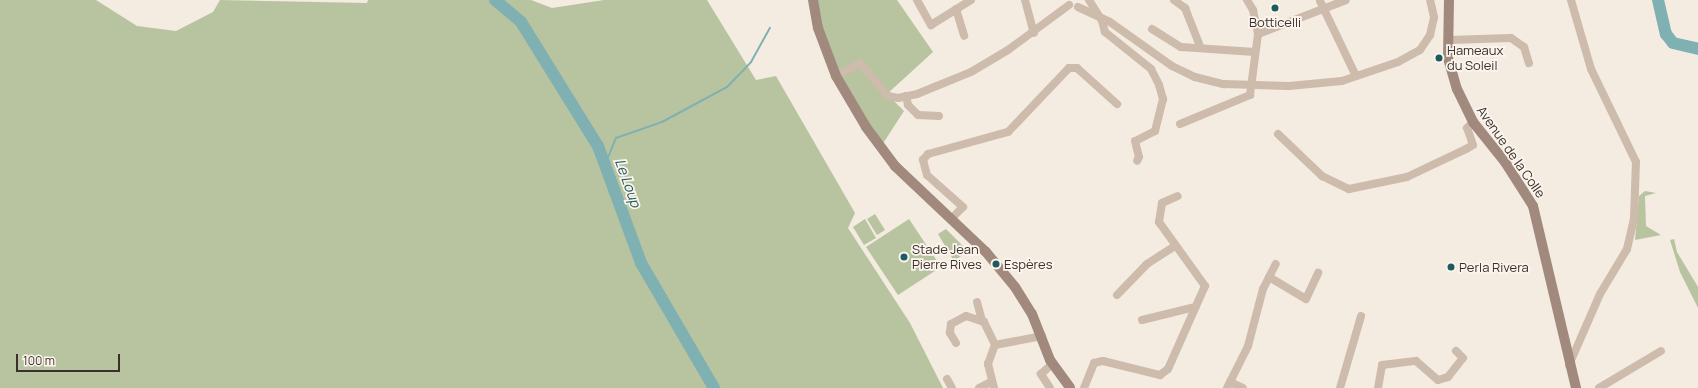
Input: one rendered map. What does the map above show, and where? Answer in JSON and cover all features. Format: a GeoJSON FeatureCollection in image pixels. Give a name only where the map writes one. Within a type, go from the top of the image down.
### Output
{"type":"FeatureCollection","features":[{"type":"Feature","properties":{"kind":"street"},"geometry":{"type":"LineString","coordinates":[[813,0],[818,28],[836,76],[866,127],[895,166],[951,219],[1015,287],[1042,336],[1052,364],[1070,388]]}},
{"type":"Feature","properties":{"kind":"street"},"geometry":{"type":"LineString","coordinates":[[917,0],[931,25],[971,0]]}},
{"type":"Feature","properties":{"kind":"street"},"geometry":{"type":"LineString","coordinates":[[1025,0],[1034,33]]}},
{"type":"Feature","properties":{"kind":"street"},"geometry":{"type":"LineString","coordinates":[[1078,8],[1088,0],[1102,21],[1105,32],[1150,70],[1164,99],[1155,131],[1135,141],[1139,157],[1137,161]]}},
{"type":"Feature","properties":{"kind":"street"},"geometry":{"type":"LineString","coordinates":[[1174,0],[1185,8],[1200,46]]}},
{"type":"Feature","properties":{"kind":"street"},"geometry":{"type":"LineString","coordinates":[[1180,124],[1247,98],[1252,87],[1258,34],[1253,10],[1247,0]]}},
{"type":"Feature","properties":{"kind":"street"},"geometry":{"type":"LineString","coordinates":[[1258,34],[1323,12],[1346,0]]}},
{"type":"Feature","properties":{"kind":"street"},"geometry":{"type":"LineString","coordinates":[[836,76],[860,63],[888,96],[906,96],[970,72],[1034,33],[1068,3],[1102,21],[1195,77],[1252,87],[1326,84],[1398,62],[1420,50],[1430,35],[1434,17],[1430,0]]}},
{"type":"Feature","properties":{"kind":"street","name":"Avenue de la Colle"},"geometry":{"type":"LineString","coordinates":[[1449,0],[1450,68],[1473,122],[1505,162],[1533,206],[1568,366],[1576,388]]}},
{"type":"Feature","properties":{"kind":"street"},"geometry":{"type":"LineString","coordinates":[[1568,366],[1600,294],[1627,249],[1634,218],[1636,162],[1591,69],[1571,0]]}},
{"type":"Feature","properties":{"kind":"street"},"geometry":{"type":"LineString","coordinates":[[1320,2],[1323,12],[1356,76]]}},
{"type":"Feature","properties":{"kind":"street"},"geometry":{"type":"LineString","coordinates":[[956,9],[964,36]]}},
{"type":"Feature","properties":{"kind":"street"},"geometry":{"type":"LineString","coordinates":[[1152,29],[1181,47],[1200,46],[1255,52]]}},
{"type":"Feature","properties":{"kind":"street"},"geometry":{"type":"LineString","coordinates":[[1449,40],[1510,38],[1524,47],[1529,63]]}},
{"type":"Feature","properties":{"kind":"street"},"geometry":{"type":"LineString","coordinates":[[951,219],[962,207],[927,175],[924,160],[928,154],[1008,132],[1069,68],[1078,68],[1117,104]]}},
{"type":"Feature","properties":{"kind":"street"},"geometry":{"type":"LineString","coordinates":[[906,96],[908,105],[918,115],[939,116]]}},
{"type":"Feature","properties":{"kind":"street"},"geometry":{"type":"LineString","coordinates":[[1278,134],[1322,176],[1349,189],[1407,177],[1466,150],[1472,145],[1467,128],[1473,122]]}},
{"type":"Feature","properties":{"kind":"street"},"geometry":{"type":"LineString","coordinates":[[1084,388],[1089,370],[1094,363],[1103,361],[1160,375],[1168,369],[1205,286],[1203,278],[1193,271],[1159,222],[1158,213],[1162,203],[1178,196]]}},
{"type":"Feature","properties":{"kind":"street"},"geometry":{"type":"LineString","coordinates":[[1117,294],[1147,264],[1175,246]]}},
{"type":"Feature","properties":{"kind":"street"},"geometry":{"type":"LineString","coordinates":[[1243,388],[1228,385],[1248,346],[1263,289],[1276,264]]}},
{"type":"Feature","properties":{"kind":"street"},"geometry":{"type":"LineString","coordinates":[[1269,277],[1306,299],[1318,273]]}},
{"type":"Feature","properties":{"kind":"street"},"geometry":{"type":"LineString","coordinates":[[977,302],[982,321],[995,345],[988,364],[993,385],[979,388]]}},
{"type":"Feature","properties":{"kind":"street"},"geometry":{"type":"LineString","coordinates":[[1142,320],[1195,307]]}},
{"type":"Feature","properties":{"kind":"street"},"geometry":{"type":"LineString","coordinates":[[956,343],[950,333],[951,324],[966,316],[982,321]]}},
{"type":"Feature","properties":{"kind":"street"},"geometry":{"type":"LineString","coordinates":[[1340,388],[1361,316]]}},
{"type":"Feature","properties":{"kind":"street"},"geometry":{"type":"LineString","coordinates":[[995,345],[1042,336]]}},
{"type":"Feature","properties":{"kind":"street"},"geometry":{"type":"LineString","coordinates":[[1378,388],[1382,365],[1416,361],[1438,380],[1448,377],[1463,358],[1456,350]]}},
{"type":"Feature","properties":{"kind":"street"},"geometry":{"type":"LineString","coordinates":[[1599,388],[1661,351]]}},
{"type":"Feature","properties":{"kind":"street"},"geometry":{"type":"LineString","coordinates":[[1050,388],[1041,374],[1052,364]]}},
{"type":"Feature","properties":{"kind":"street"},"geometry":{"type":"LineString","coordinates":[[947,379],[952,388]]}},
{"type":"Feature","properties":{"kind":"green space"},"geometry":{"type":"Polygon","coordinates":[[[0,0],[96,0],[137,26],[176,31],[213,12],[220,0],[367,3],[368,0],[531,0],[552,8],[604,0],[707,0],[756,80],[776,76],[855,213],[848,228],[910,323],[943,388],[0,388],[0,0]]]}},
{"type":"Feature","properties":{"kind":"green space"},"geometry":{"type":"Polygon","coordinates":[[[810,0],[897,0],[933,52],[887,94],[904,111],[882,145],[843,86],[810,0]]]}},
{"type":"Feature","properties":{"kind":"green space"},"geometry":{"type":"Polygon","coordinates":[[[1645,191],[1656,193],[1645,196],[1646,226],[1661,235],[1635,240],[1639,196],[1645,191]]]}},
{"type":"Feature","properties":{"kind":"green space"},"geometry":{"type":"Polygon","coordinates":[[[875,214],[885,230],[877,235],[867,219],[875,214]]]}},
{"type":"Feature","properties":{"kind":"green space"},"geometry":{"type":"Polygon","coordinates":[[[865,219],[876,238],[864,245],[853,227],[865,219]]]}},
{"type":"Feature","properties":{"kind":"green space","name":"Stade Jean Pierre Rives"},"geometry":{"type":"Polygon","coordinates":[[[909,219],[941,267],[898,295],[866,247],[909,219]]]}},
{"type":"Feature","properties":{"kind":"green space"},"geometry":{"type":"Polygon","coordinates":[[[946,229],[968,251],[954,261],[938,234],[946,229]]]}},
{"type":"Feature","properties":{"kind":"green space"},"geometry":{"type":"Polygon","coordinates":[[[1674,239],[1677,252],[1698,287],[1698,308],[1680,272],[1670,240],[1674,239]]]}},
{"type":"Feature","properties":{"kind":"waterway","name":"Le Loup"},"geometry":{"type":"LineString","coordinates":[[495,0],[521,22],[598,146],[641,263],[714,388]]}},
{"type":"Feature","properties":{"kind":"waterway"},"geometry":{"type":"LineString","coordinates":[[1658,0],[1666,34],[1673,43],[1698,49]]}},
{"type":"Feature","properties":{"kind":"waterway"},"geometry":{"type":"LineString","coordinates":[[605,165],[616,138],[662,122],[727,87],[751,62],[770,28]]}},
{"type":"Feature","properties":{"kind":"place","name":"Botticelli"},"geometry":{"type":"Point","coordinates":[1275,8]}},
{"type":"Feature","properties":{"kind":"place","name":"Hameaux du Soleil"},"geometry":{"type":"Point","coordinates":[1439,58]}},
{"type":"Feature","properties":{"kind":"place","name":"Stade Jean Pierre Rives"},"geometry":{"type":"Point","coordinates":[904,257]}},
{"type":"Feature","properties":{"kind":"place","name":"Espères"},"geometry":{"type":"Point","coordinates":[996,264]}},
{"type":"Feature","properties":{"kind":"place","name":"Perla Rivera"},"geometry":{"type":"Point","coordinates":[1451,267]}}]}
